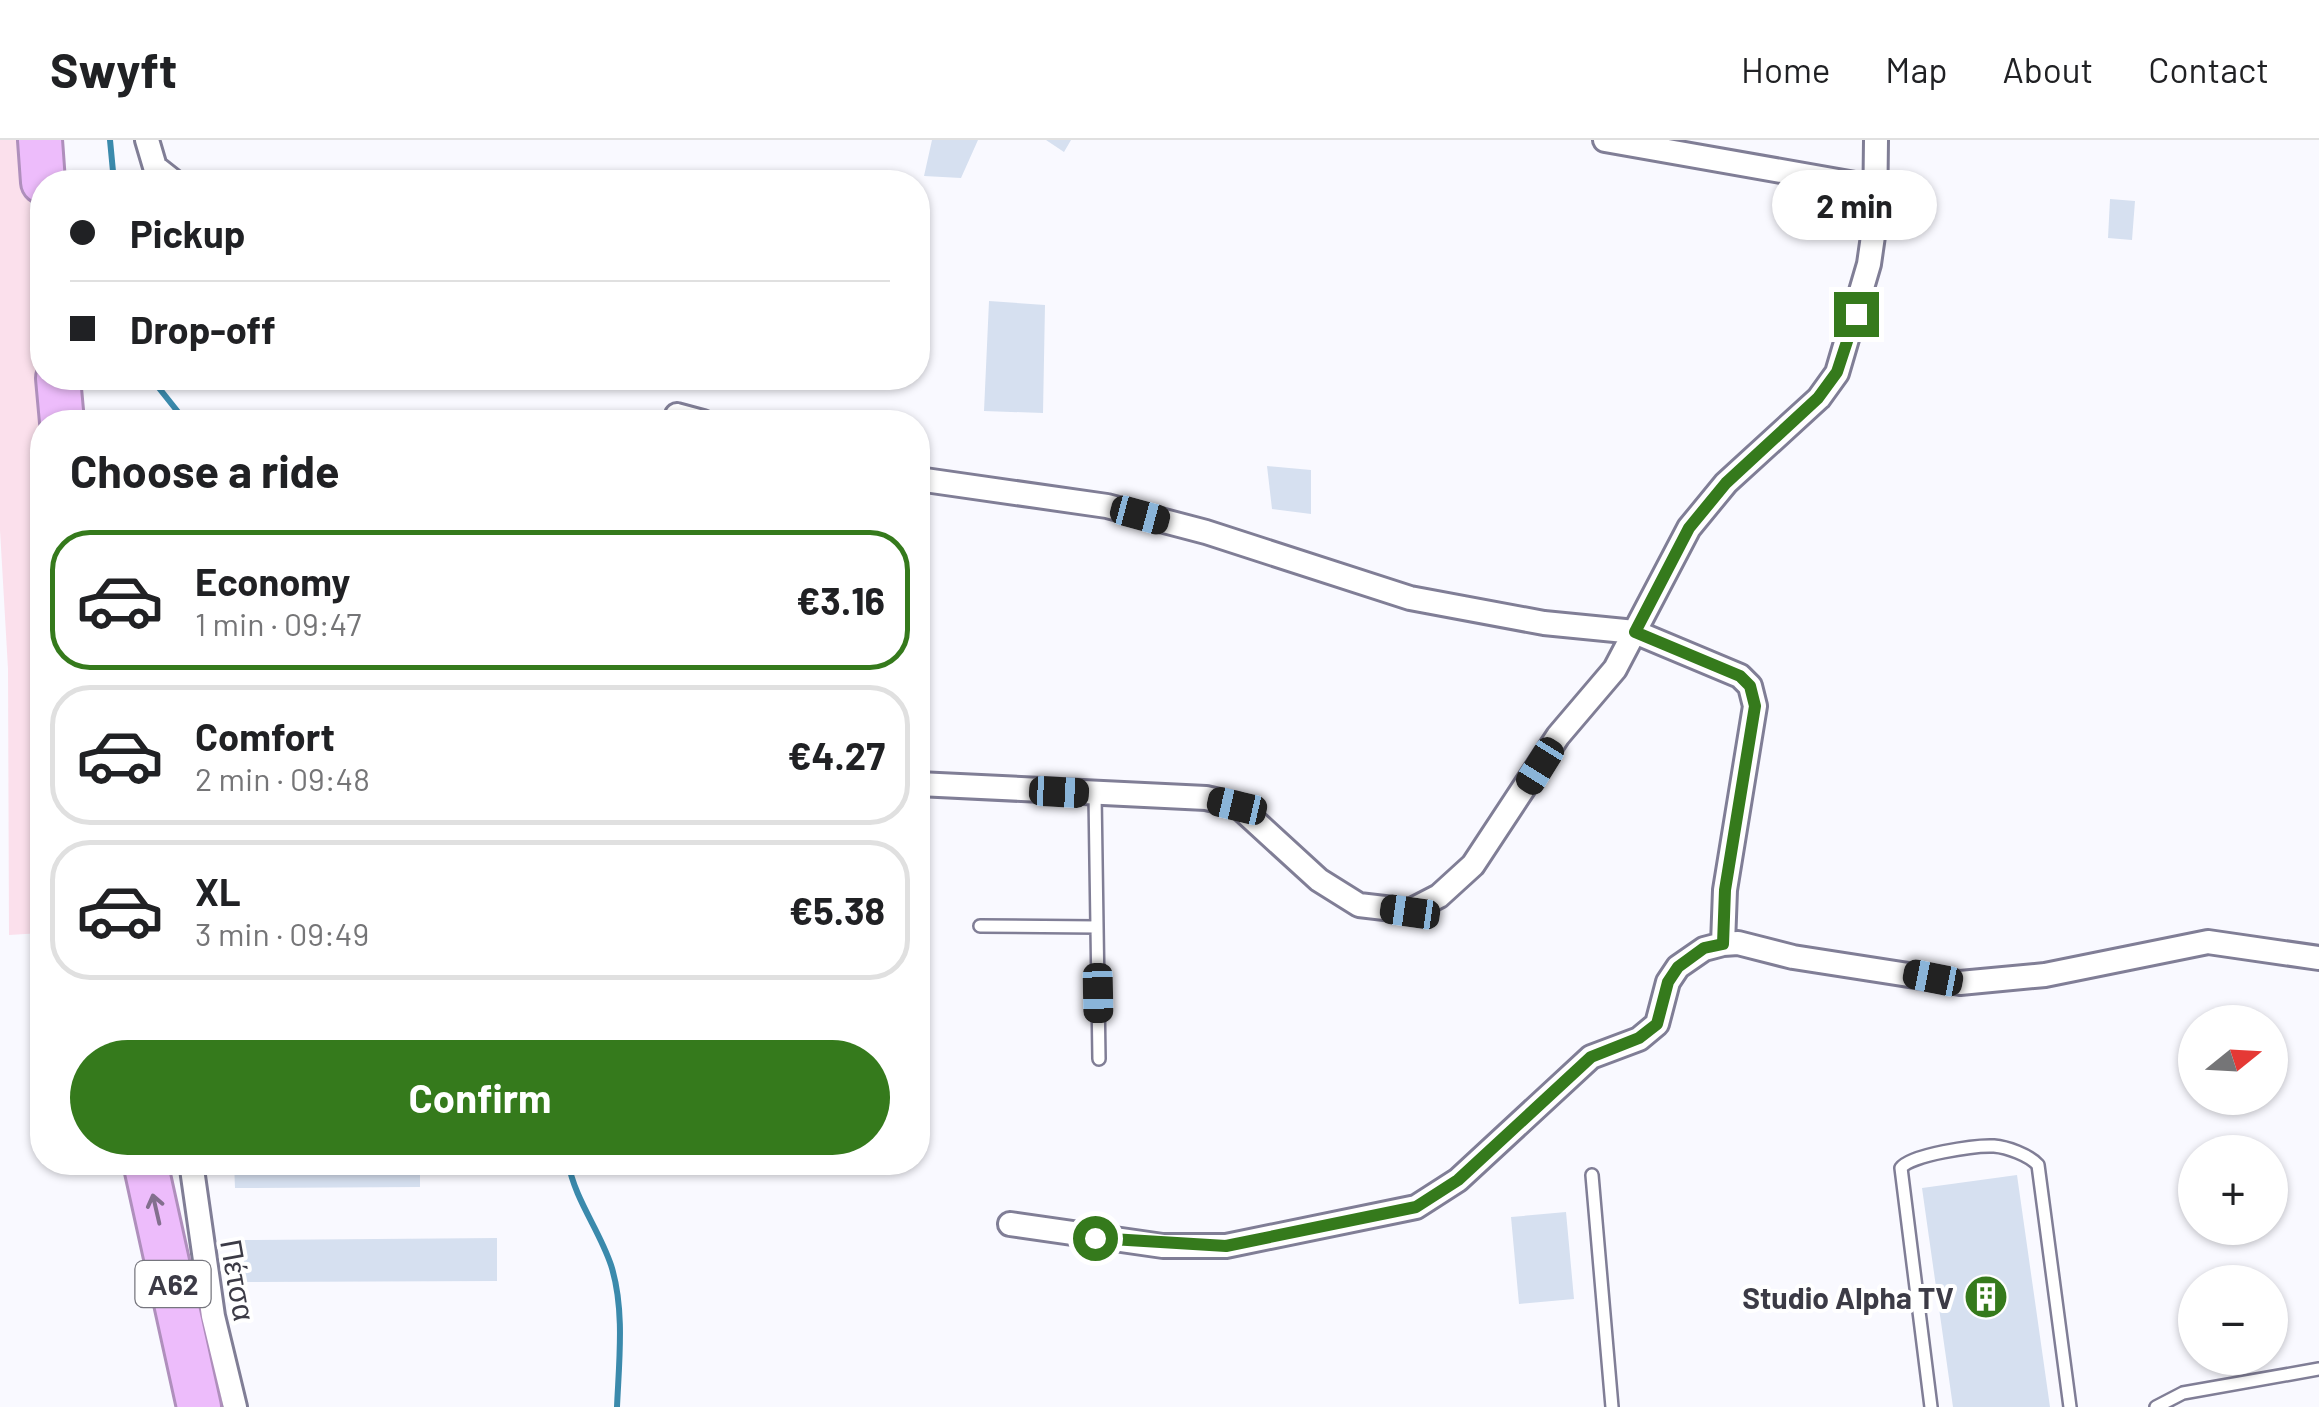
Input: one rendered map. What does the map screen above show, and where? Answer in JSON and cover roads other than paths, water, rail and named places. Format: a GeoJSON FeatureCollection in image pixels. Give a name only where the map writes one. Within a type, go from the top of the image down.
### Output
{"type":"FeatureCollection","features":[{"type":"Feature","properties":{"kind":"highway"},"geometry":{"type":"LineString","coordinates":[[40,140],[42,170]]}},
{"type":"Feature","properties":{"kind":"highway","name":"Α62"},"geometry":{"type":"LineString","coordinates":[[148,1175],[199,1407]]}},
{"type":"Feature","properties":{"kind":"street"},"geometry":{"type":"LineString","coordinates":[[147,140],[159,170]]}},
{"type":"Feature","properties":{"kind":"street"},"geometry":{"type":"LineString","coordinates":[[1606,140],[1872,186]]}},
{"type":"Feature","properties":{"kind":"street"},"geometry":{"type":"LineString","coordinates":[[930,785],[1206,798],[1237,806],[1319,880],[1359,905],[1410,912],[1440,896],[1472,865],[1558,736],[1615,669],[1689,528],[1726,483],[1818,398],[1837,372],[1869,264],[1875,222],[1872,186],[1876,140]]}},
{"type":"Feature","properties":{"kind":"street"},"geometry":{"type":"LineString","coordinates":[[930,481],[1107,506],[1206,532],[1410,598],[1544,622],[1635,632],[1740,676],[1753,694],[1754,723],[1722,910],[1723,944]]}},
{"type":"Feature","properties":{"kind":"street"},"geometry":{"type":"LineString","coordinates":[[1010,1224],[1146,1244],[1226,1246],[1416,1207],[1458,1180],[1591,1057],[1639,1038],[1657,1024],[1668,982],[1678,967],[1704,948],[1723,944],[1738,943],[1793,958],[1960,983],[2045,975],[2208,942],[2319,958]]}},
{"type":"Feature","properties":{"kind":"street","name":"Πέτσα"},"geometry":{"type":"LineString","coordinates":[[193,1175],[214,1316],[235,1407]]}},
{"type":"Feature","properties":{"kind":"lane"},"geometry":{"type":"LineString","coordinates":[[1094,794],[1099,1059]]}},
{"type":"Feature","properties":{"kind":"lane"},"geometry":{"type":"LineString","coordinates":[[980,926],[1097,927]]}},
{"type":"Feature","properties":{"kind":"lane"},"geometry":{"type":"LineString","coordinates":[[1931,1407],[1901,1168],[1913,1158],[1994,1146],[2029,1157],[2038,1165],[2070,1407]]}},
{"type":"Feature","properties":{"kind":"lane"},"geometry":{"type":"LineString","coordinates":[[1592,1175],[1612,1407]]}},
{"type":"Feature","properties":{"kind":"lane"},"geometry":{"type":"LineString","coordinates":[[2156,1407],[2183,1393],[2319,1368]]}},
{"type":"Feature","properties":{"kind":"waterway"},"geometry":{"type":"LineString","coordinates":[[110,140],[113,170]]}},
{"type":"Feature","properties":{"kind":"waterway"},"geometry":{"type":"LineString","coordinates":[[161,390],[176,410]]}},
{"type":"Feature","properties":{"kind":"waterway"},"geometry":{"type":"LineString","coordinates":[[572,1175],[615,1282],[620,1335],[617,1407]]}},
{"type":"Feature","properties":{"kind":"place","name":"Studio Alpha TV"},"geometry":{"type":"Point","coordinates":[1986,1297]}}]}
